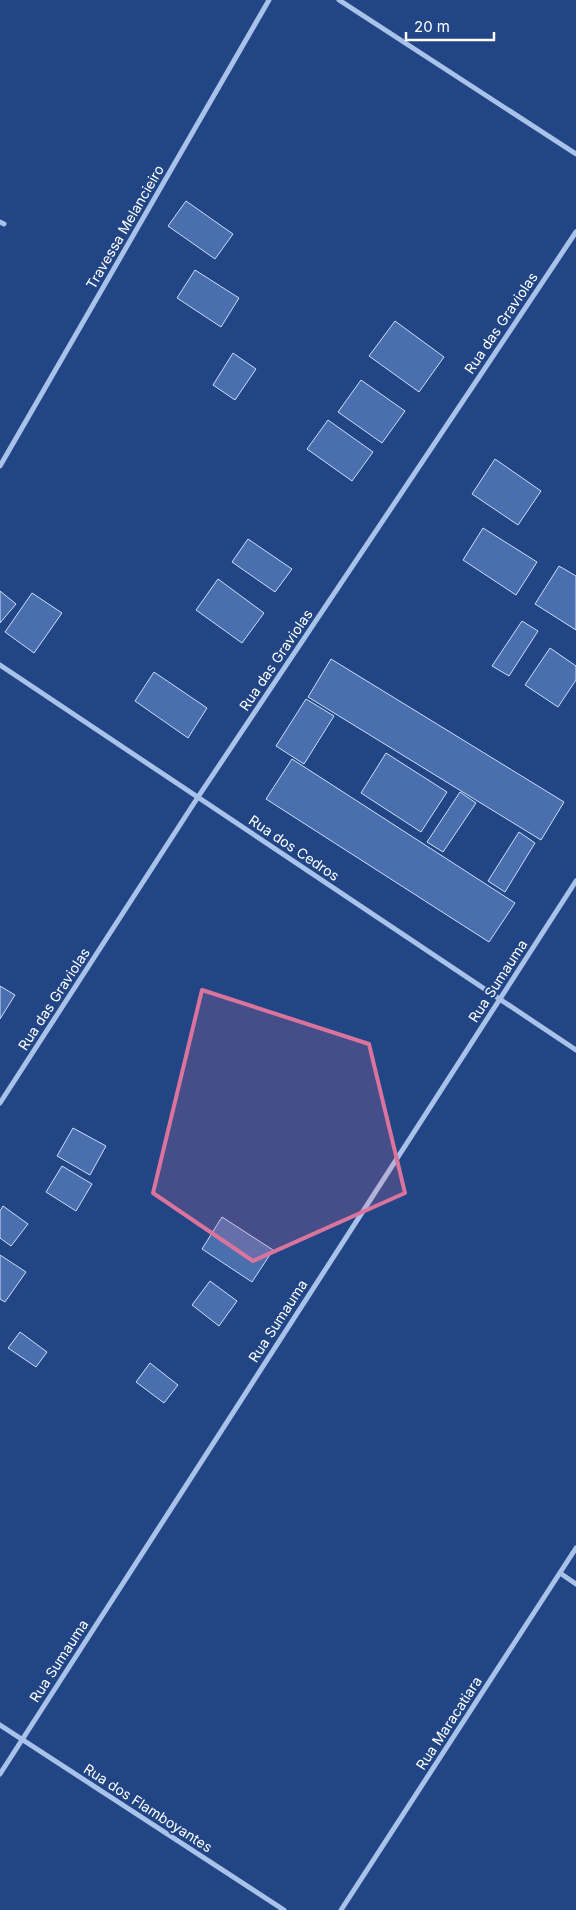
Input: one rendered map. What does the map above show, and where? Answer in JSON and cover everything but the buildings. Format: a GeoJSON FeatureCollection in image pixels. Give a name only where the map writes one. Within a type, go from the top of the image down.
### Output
{"type":"FeatureCollection","features":[{"type":"Feature","properties":{"kind":"street","name":"Travessa Melancieiro"},"geometry":{"type":"LineString","coordinates":[[0,466],[269,0]]}},
{"type":"Feature","properties":{"kind":"street"},"geometry":{"type":"LineString","coordinates":[[339,0],[576,154]]}},
{"type":"Feature","properties":{"kind":"street","name":"Rua das Graviolas"},"geometry":{"type":"LineString","coordinates":[[0,1103],[198,797],[576,232]]}},
{"type":"Feature","properties":{"kind":"street","name":"Rua dos Cedros"},"geometry":{"type":"LineString","coordinates":[[0,665],[576,1050]]}},
{"type":"Feature","properties":{"kind":"street","name":"Rua Sumauma"},"geometry":{"type":"LineString","coordinates":[[0,1774],[576,881]]}},
{"type":"Feature","properties":{"kind":"street","name":"Rua Maracatiara"},"geometry":{"type":"LineString","coordinates":[[341,1910],[576,1548]]}},
{"type":"Feature","properties":{"kind":"street"},"geometry":{"type":"LineString","coordinates":[[560,1573],[576,1584]]}},
{"type":"Feature","properties":{"kind":"street","name":"Rua dos Flamboyantes"},"geometry":{"type":"LineString","coordinates":[[0,1725],[284,1910]]}},
{"type":"Feature","properties":{"kind":"highlighted area"},"geometry":{"type":"Polygon","coordinates":[[[202,990],[369,1044],[405,1193],[253,1261],[153,1193],[202,990]]]}}]}
